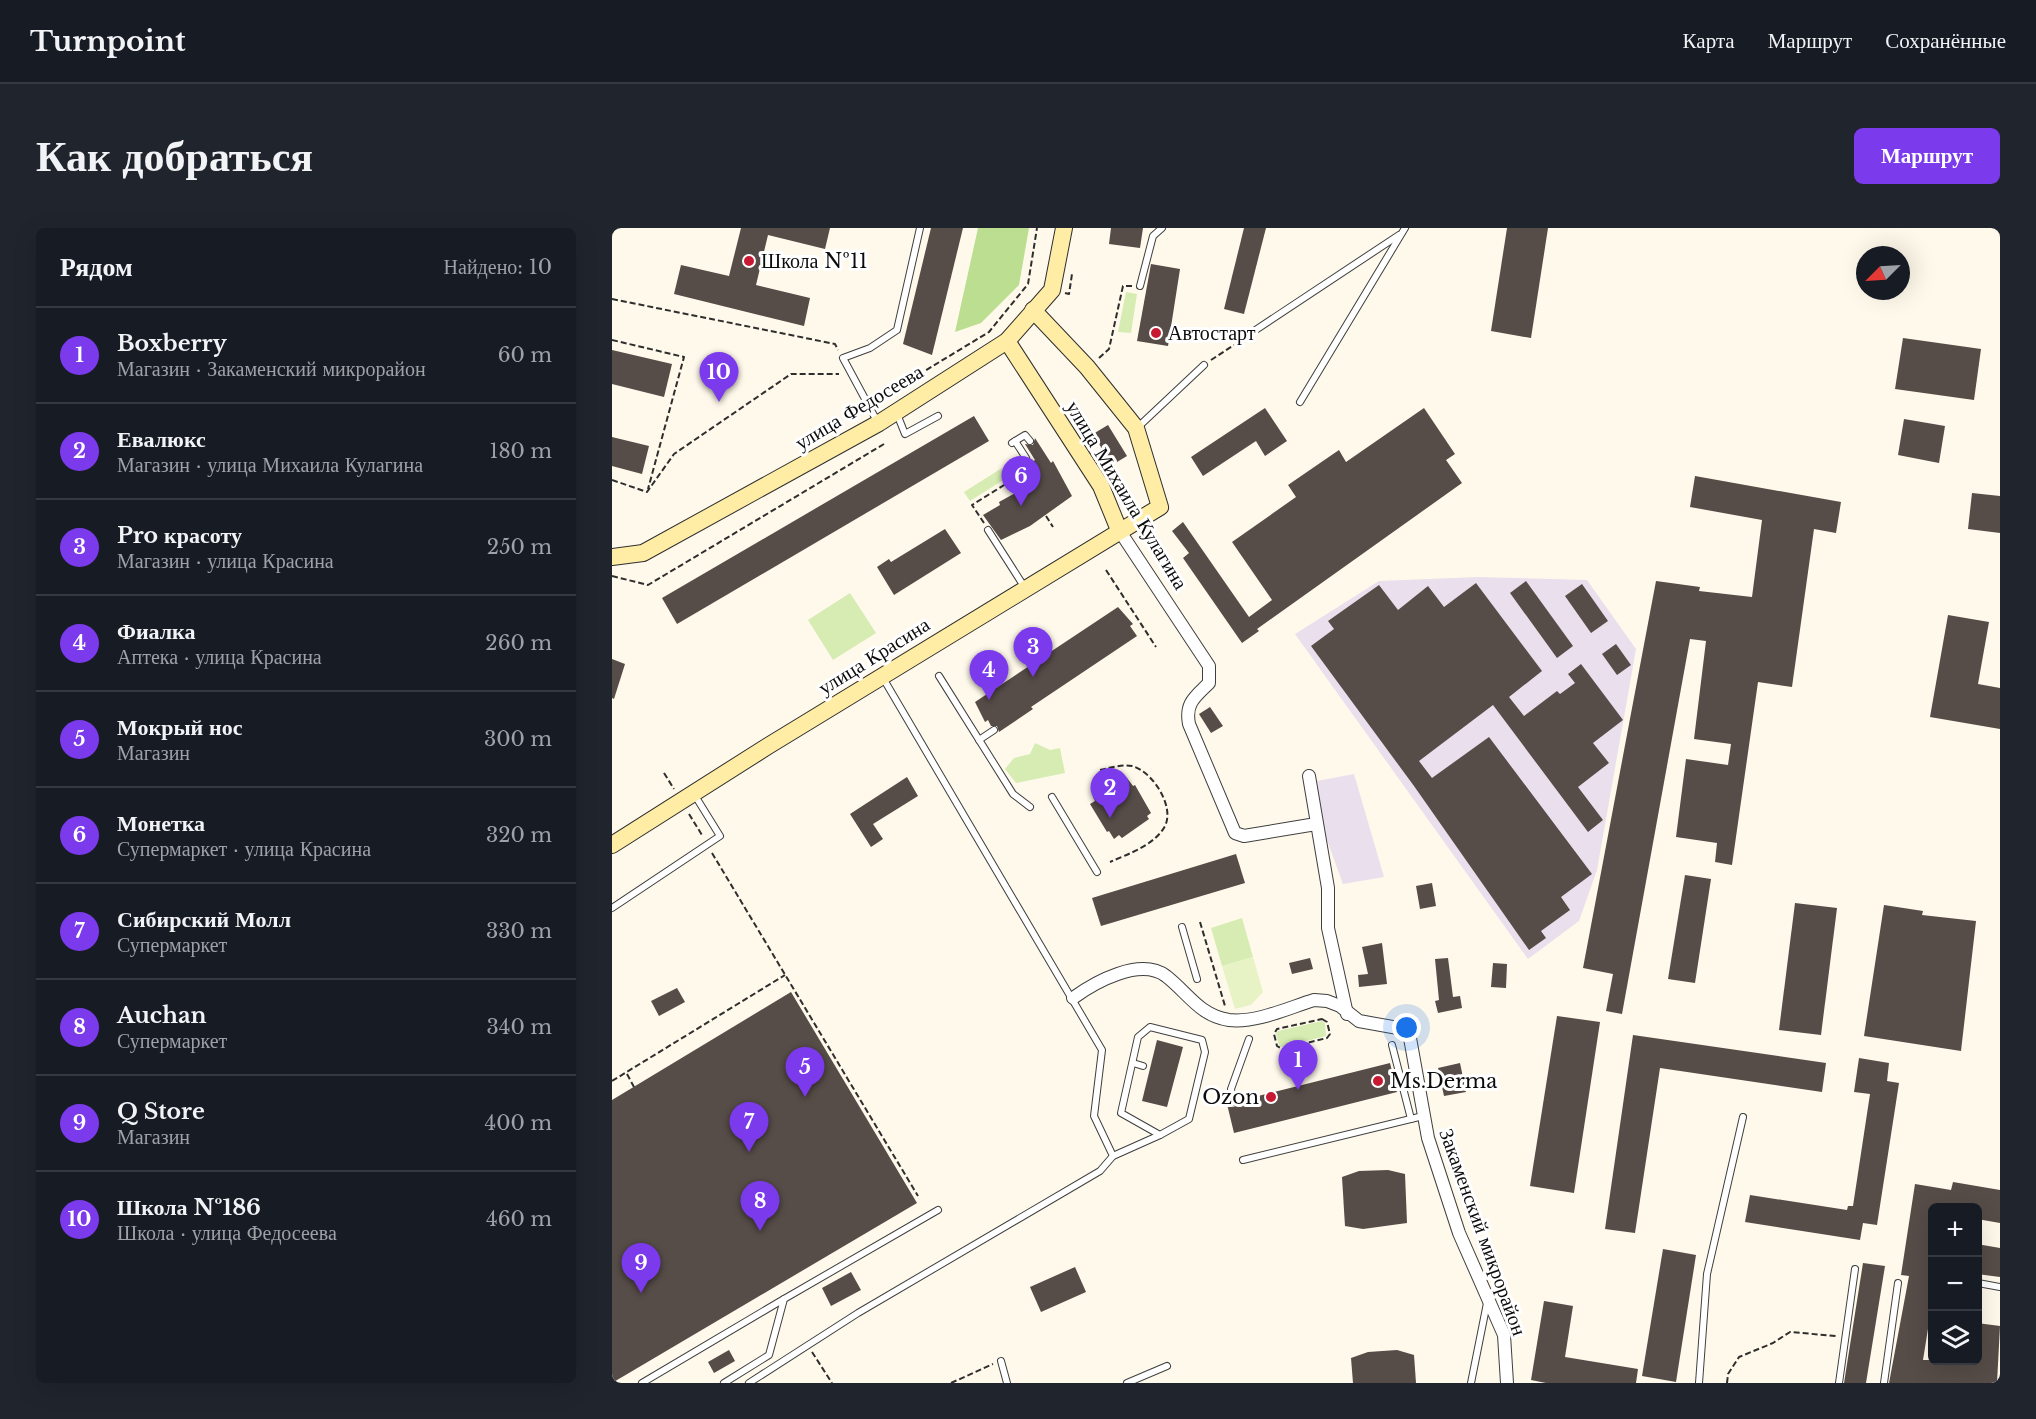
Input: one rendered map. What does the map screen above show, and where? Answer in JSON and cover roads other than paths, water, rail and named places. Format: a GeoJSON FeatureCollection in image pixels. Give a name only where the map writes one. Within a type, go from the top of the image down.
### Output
{"type":"FeatureCollection","features":[{"type":"Feature","properties":{"kind":"street","name":"улица Федосеева"},"geometry":{"type":"LineString","coordinates":[[612,557],[643,553],[897,413],[1007,341],[1052,290],[1064,228]]}},
{"type":"Feature","properties":{"kind":"street","name":"улица Михаила Кулагина"},"geometry":{"type":"LineString","coordinates":[[1033,310],[1087,367],[1136,428],[1160,507]]}},
{"type":"Feature","properties":{"kind":"street","name":"улица Михаила Кулагина"},"geometry":{"type":"LineString","coordinates":[[1007,341],[1101,486],[1119,530],[1209,666],[1209,683],[1189,702],[1187,713],[1189,724],[1235,832],[1244,836],[1316,824]]}},
{"type":"Feature","properties":{"kind":"street","name":"улица Красина"},"geometry":{"type":"LineString","coordinates":[[612,845],[882,676],[1160,507]]}},
{"type":"Feature","properties":{"kind":"street"},"geometry":{"type":"LineString","coordinates":[[1309,776],[1328,888],[1328,928],[1348,1015]]}},
{"type":"Feature","properties":{"kind":"street","name":"Закаменский микрорайон"},"geometry":{"type":"LineString","coordinates":[[1073,998],[1092,985],[1111,978],[1131,972],[1156,971],[1165,975],[1206,1012],[1223,1018],[1251,1018],[1314,1000],[1327,1000],[1340,1006],[1348,1015],[1359,1021],[1388,1024],[1406,1032],[1410,1038],[1417,1118],[1459,1233],[1504,1335],[1507,1383]]}},
{"type":"Feature","properties":{"kind":"lane"},"geometry":{"type":"LineString","coordinates":[[879,423],[843,358],[870,348],[897,330],[920,228]]}},
{"type":"Feature","properties":{"kind":"lane"},"geometry":{"type":"LineString","coordinates":[[1140,286],[1153,236],[1162,228]]}},
{"type":"Feature","properties":{"kind":"lane"},"geometry":{"type":"LineString","coordinates":[[1242,339],[1404,231]]}},
{"type":"Feature","properties":{"kind":"lane"},"geometry":{"type":"LineString","coordinates":[[1300,402],[1404,231]]}},
{"type":"Feature","properties":{"kind":"lane"},"geometry":{"type":"LineString","coordinates":[[1136,428],[1204,365]]}},
{"type":"Feature","properties":{"kind":"lane"},"geometry":{"type":"LineString","coordinates":[[897,413],[905,434],[938,416]]}},
{"type":"Feature","properties":{"kind":"lane"},"geometry":{"type":"LineString","coordinates":[[1026,458],[1014,442],[1025,435],[1030,441]]}},
{"type":"Feature","properties":{"kind":"lane"},"geometry":{"type":"LineString","coordinates":[[988,530],[1025,588]]}},
{"type":"Feature","properties":{"kind":"lane"},"geometry":{"type":"LineString","coordinates":[[882,676],[1102,1050],[1094,1116],[1113,1156]]}},
{"type":"Feature","properties":{"kind":"lane"},"geometry":{"type":"LineString","coordinates":[[939,676],[1013,794],[1030,807]]}},
{"type":"Feature","properties":{"kind":"lane"},"geometry":{"type":"LineString","coordinates":[[979,740],[994,730]]}},
{"type":"Feature","properties":{"kind":"lane"},"geometry":{"type":"LineString","coordinates":[[612,908],[720,836],[688,797]]}},
{"type":"Feature","properties":{"kind":"lane"},"geometry":{"type":"LineString","coordinates":[[1052,797],[1097,872]]}},
{"type":"Feature","properties":{"kind":"lane"},"geometry":{"type":"LineString","coordinates":[[1182,927],[1197,979]]}},
{"type":"Feature","properties":{"kind":"lane"},"geometry":{"type":"LineString","coordinates":[[749,1383],[858,1312],[1100,1171],[1113,1156],[1161,1135],[1189,1119],[1205,1052],[1202,1040],[1150,1028],[1138,1037],[1121,1113],[1161,1135]]}},
{"type":"Feature","properties":{"kind":"lane"},"geometry":{"type":"LineString","coordinates":[[1233,1102],[1232,1089],[1249,1040]]}},
{"type":"Feature","properties":{"kind":"lane"},"geometry":{"type":"LineString","coordinates":[[1243,1160],[1417,1118],[1392,1046]]}},
{"type":"Feature","properties":{"kind":"lane"},"geometry":{"type":"LineString","coordinates":[[1133,1063],[1143,1066]]}},
{"type":"Feature","properties":{"kind":"lane"},"geometry":{"type":"LineString","coordinates":[[1699,1383],[1707,1274],[1743,1117]]}},
{"type":"Feature","properties":{"kind":"lane"},"geometry":{"type":"LineString","coordinates":[[642,1383],[938,1210]]}},
{"type":"Feature","properties":{"kind":"lane"},"geometry":{"type":"LineString","coordinates":[[1839,1383],[1855,1269]]}},
{"type":"Feature","properties":{"kind":"lane"},"geometry":{"type":"LineString","coordinates":[[1884,1383],[1898,1283]]}},
{"type":"Feature","properties":{"kind":"lane"},"geometry":{"type":"LineString","coordinates":[[1982,1284],[2000,1287]]}},
{"type":"Feature","properties":{"kind":"lane"},"geometry":{"type":"LineString","coordinates":[[724,1383],[769,1355],[784,1299]]}},
{"type":"Feature","properties":{"kind":"lane"},"geometry":{"type":"LineString","coordinates":[[1471,1383],[1488,1300]]}},
{"type":"Feature","properties":{"kind":"lane"},"geometry":{"type":"LineString","coordinates":[[1001,1361],[1007,1383]]}},
{"type":"Feature","properties":{"kind":"lane"},"geometry":{"type":"LineString","coordinates":[[1127,1383],[1167,1366]]}},
{"type":"Feature","properties":{"kind":"place","name":"Школа №11"},"geometry":{"type":"Point","coordinates":[749,261]}},
{"type":"Feature","properties":{"kind":"place","name":"Автостарт"},"geometry":{"type":"Point","coordinates":[1156,333]}},
{"type":"Feature","properties":{"kind":"place","name":"Школа №186"},"geometry":{"type":"Point","coordinates":[719,402]}},
{"type":"Feature","properties":{"kind":"place","name":"Монетка"},"geometry":{"type":"Point","coordinates":[1021,506]}},
{"type":"Feature","properties":{"kind":"place","name":"Pro красоту"},"geometry":{"type":"Point","coordinates":[1033,677]}},
{"type":"Feature","properties":{"kind":"place","name":"Фиалка"},"geometry":{"type":"Point","coordinates":[989,700]}},
{"type":"Feature","properties":{"kind":"place","name":"Евалюкс"},"geometry":{"type":"Point","coordinates":[1110,818]}},
{"type":"Feature","properties":{"kind":"place","name":"Ms.Derma"},"geometry":{"type":"Point","coordinates":[1378,1081]}},
{"type":"Feature","properties":{"kind":"place","name":"Boxberry"},"geometry":{"type":"Point","coordinates":[1298,1090]}},
{"type":"Feature","properties":{"kind":"place","name":"Мокрый нос"},"geometry":{"type":"Point","coordinates":[805,1097]}},
{"type":"Feature","properties":{"kind":"place","name":"Ozon"},"geometry":{"type":"Point","coordinates":[1271,1097]}},
{"type":"Feature","properties":{"kind":"place","name":"Сибирский Молл"},"geometry":{"type":"Point","coordinates":[749,1152]}},
{"type":"Feature","properties":{"kind":"place","name":"Auchan"},"geometry":{"type":"Point","coordinates":[760,1231]}},
{"type":"Feature","properties":{"kind":"place","name":"Q Store"},"geometry":{"type":"Point","coordinates":[641,1293]}}]}
